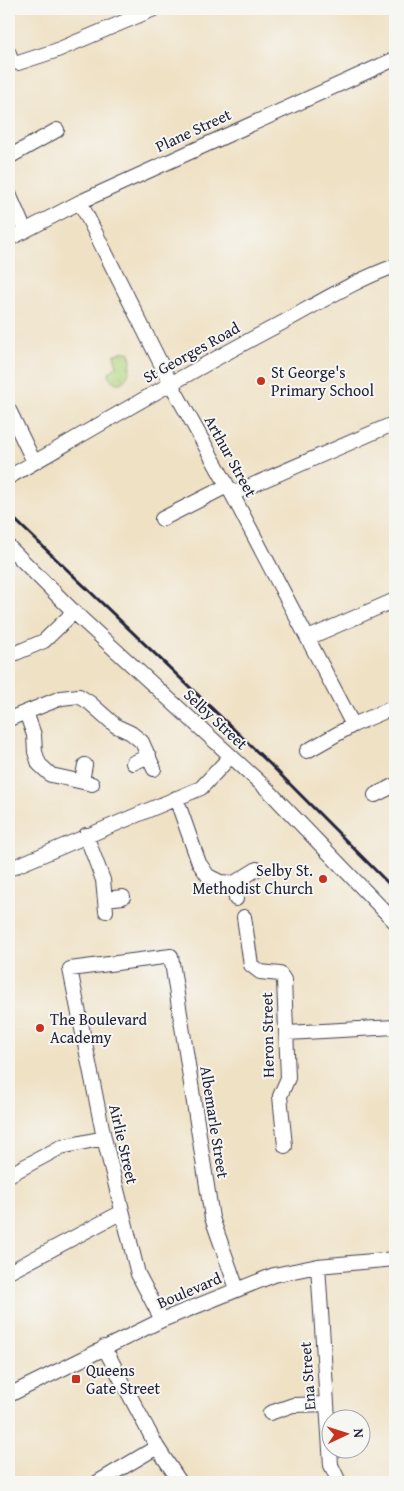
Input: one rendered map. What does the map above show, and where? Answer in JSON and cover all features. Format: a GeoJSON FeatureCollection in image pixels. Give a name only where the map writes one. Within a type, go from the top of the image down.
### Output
{"type":"FeatureCollection","features":[{"type":"Feature","properties":{"kind":"street"},"geometry":{"type":"LineString","coordinates":[[14,58],[55,51],[154,9]]}},
{"type":"Feature","properties":{"kind":"street","name":"Plane Street"},"geometry":{"type":"LineString","coordinates":[[9,239],[80,202],[395,59]]}},
{"type":"Feature","properties":{"kind":"street"},"geometry":{"type":"LineString","coordinates":[[9,157],[57,130]]}},
{"type":"Feature","properties":{"kind":"street"},"geometry":{"type":"LineString","coordinates":[[9,194],[26,231]]}},
{"type":"Feature","properties":{"kind":"street","name":"Arthur Street"},"geometry":{"type":"LineString","coordinates":[[80,202],[171,384],[230,490],[353,725]]}},
{"type":"Feature","properties":{"kind":"street","name":"St Georges Road"},"geometry":{"type":"LineString","coordinates":[[9,477],[171,384],[333,296],[395,266]]}},
{"type":"Feature","properties":{"kind":"street"},"geometry":{"type":"LineString","coordinates":[[9,410],[34,462]]}},
{"type":"Feature","properties":{"kind":"street"},"geometry":{"type":"LineString","coordinates":[[162,519],[395,423]]}},
{"type":"Feature","properties":{"kind":"street","name":"Selby Street"},"geometry":{"type":"LineString","coordinates":[[9,547],[74,612],[269,791],[395,922]]}},
{"type":"Feature","properties":{"kind":"street"},"geometry":{"type":"LineString","coordinates":[[308,638],[395,600]]}},
{"type":"Feature","properties":{"kind":"street"},"geometry":{"type":"LineString","coordinates":[[9,656],[44,641],[74,612]]}},
{"type":"Feature","properties":{"kind":"street"},"geometry":{"type":"LineString","coordinates":[[9,718],[61,698],[79,696],[116,726],[123,731],[131,733],[142,742],[152,763],[133,764]]}},
{"type":"Feature","properties":{"kind":"street"},"geometry":{"type":"LineString","coordinates":[[307,751],[353,725],[395,706]]}},
{"type":"Feature","properties":{"kind":"street"},"geometry":{"type":"LineString","coordinates":[[26,712],[34,735],[35,752],[39,764],[51,775],[87,782],[85,765]]}},
{"type":"Feature","properties":{"kind":"street"},"geometry":{"type":"LineString","coordinates":[[9,869],[201,788],[230,756]]}},
{"type":"Feature","properties":{"kind":"street"},"geometry":{"type":"LineString","coordinates":[[375,795],[395,785]]}},
{"type":"Feature","properties":{"kind":"street"},"geometry":{"type":"LineString","coordinates":[[176,798],[200,863],[208,876],[220,882],[234,883],[257,869]]}},
{"type":"Feature","properties":{"kind":"street"},"geometry":{"type":"LineString","coordinates":[[86,835],[103,880],[105,905],[122,897]]}},
{"type":"Feature","properties":{"kind":"street"},"geometry":{"type":"LineString","coordinates":[[234,883],[236,899]]}},
{"type":"Feature","properties":{"kind":"street","name":"Heron Street"},"geometry":{"type":"LineString","coordinates":[[244,917],[248,958],[251,964],[260,972],[276,973],[282,976],[287,1033],[288,1078],[280,1096],[285,1146]]}},
{"type":"Feature","properties":{"kind":"street","name":"Airlie Street"},"geometry":{"type":"LineString","coordinates":[[162,1320],[138,1274],[104,1138],[70,969],[172,956]]}},
{"type":"Feature","properties":{"kind":"street","name":"Albemarle Street"},"geometry":{"type":"LineString","coordinates":[[172,956],[212,1218],[237,1289]]}},
{"type":"Feature","properties":{"kind":"street"},"geometry":{"type":"LineString","coordinates":[[287,1033],[395,1027]]}},
{"type":"Feature","properties":{"kind":"street"},"geometry":{"type":"LineString","coordinates":[[9,1175],[61,1147],[104,1138]]}},
{"type":"Feature","properties":{"kind":"street"},"geometry":{"type":"LineString","coordinates":[[9,1272],[122,1212]]}},
{"type":"Feature","properties":{"kind":"street","name":"Boulevard"},"geometry":{"type":"LineString","coordinates":[[9,1395],[162,1320],[274,1275],[318,1266],[395,1259]]}},
{"type":"Feature","properties":{"kind":"street","name":"Ena Street"},"geometry":{"type":"LineString","coordinates":[[318,1266],[331,1465],[339,1482]]}},
{"type":"Feature","properties":{"kind":"street"},"geometry":{"type":"LineString","coordinates":[[104,1347],[157,1447],[180,1482]]}},
{"type":"Feature","properties":{"kind":"street"},"geometry":{"type":"LineString","coordinates":[[270,1413],[293,1405],[327,1404]]}},
{"type":"Feature","properties":{"kind":"street"},"geometry":{"type":"LineString","coordinates":[[98,1482],[157,1447]]}},
{"type":"Feature","properties":{"kind":"green space"},"geometry":{"type":"Polygon","coordinates":[[[123,351],[130,353],[131,365],[127,377],[123,381],[119,383],[114,382],[109,377],[109,373],[117,366],[114,355],[123,351]]]}},
{"type":"Feature","properties":{"kind":"railway"},"geometry":{"type":"LineString","coordinates":[[9,514],[271,765],[395,890]]}},
{"type":"Feature","properties":{"kind":"place","name":"St George's Primary School"},"geometry":{"type":"Point","coordinates":[261,381]}},
{"type":"Feature","properties":{"kind":"place","name":"Selby St. Methodist Church"},"geometry":{"type":"Point","coordinates":[323,879]}},
{"type":"Feature","properties":{"kind":"place","name":"The Boulevard Academy"},"geometry":{"type":"Point","coordinates":[40,1028]}},
{"type":"Feature","properties":{"kind":"place","name":"Queens Gate Street"},"geometry":{"type":"Point","coordinates":[76,1379]}}]}
